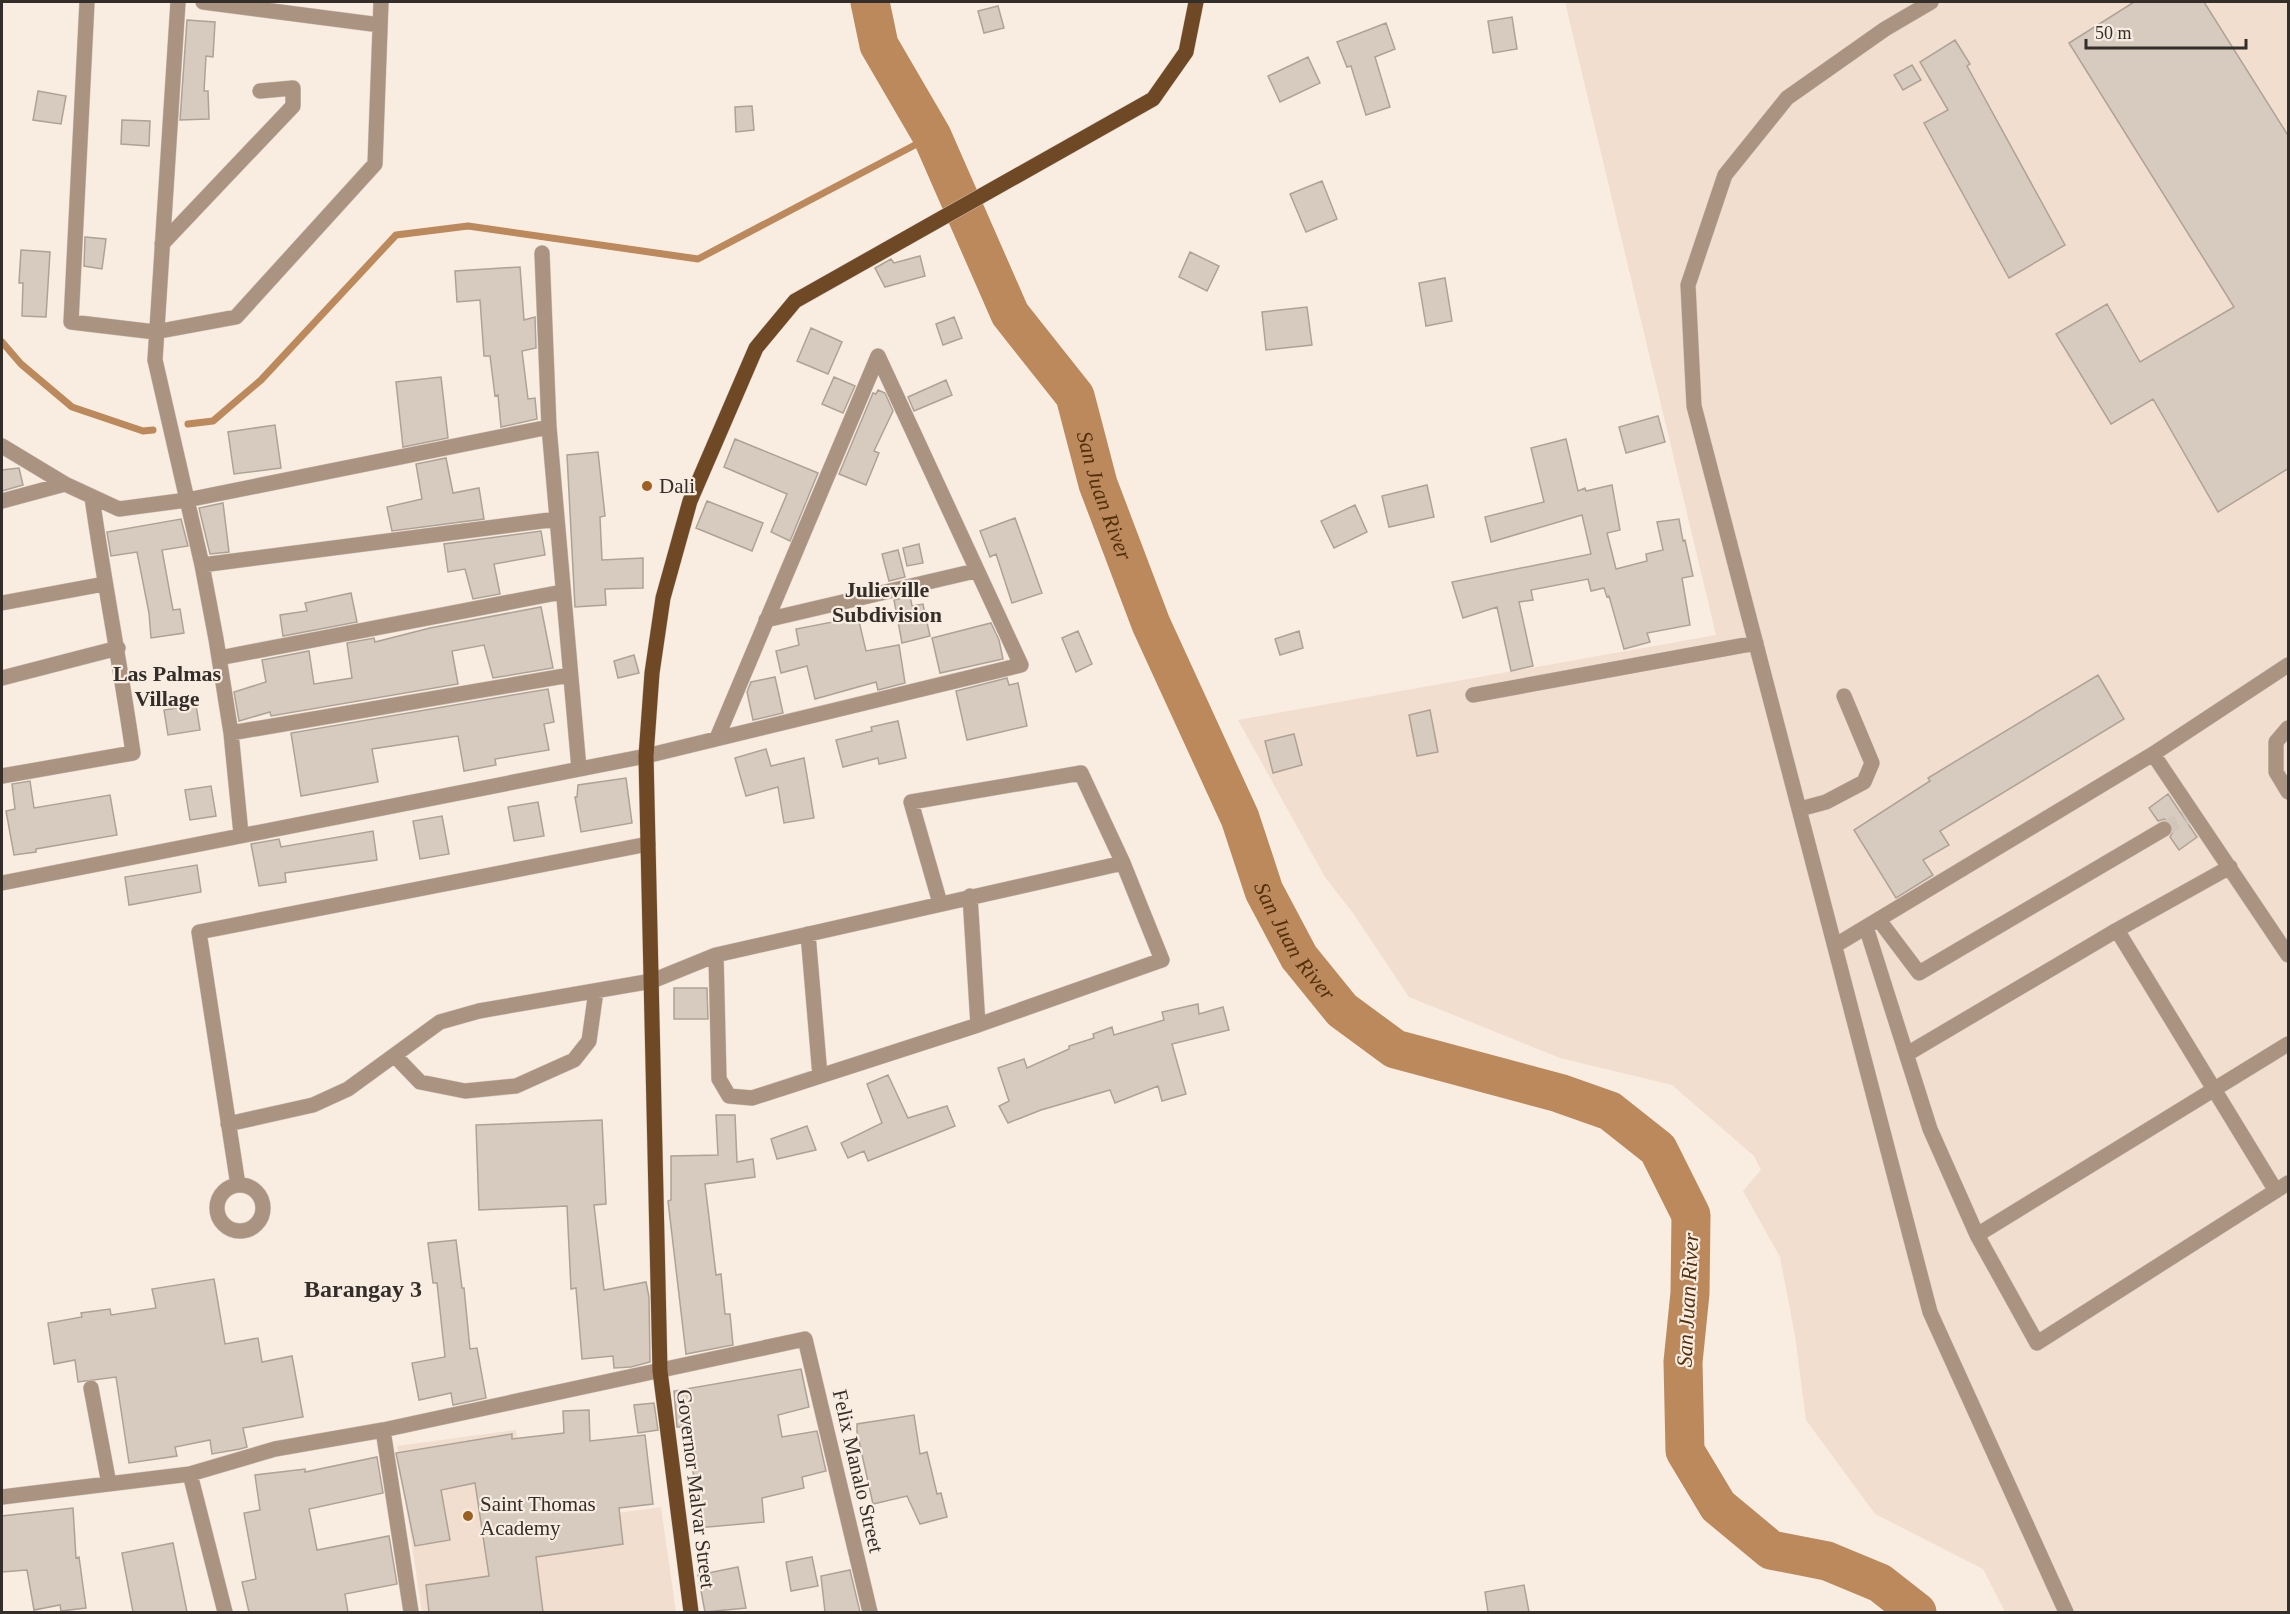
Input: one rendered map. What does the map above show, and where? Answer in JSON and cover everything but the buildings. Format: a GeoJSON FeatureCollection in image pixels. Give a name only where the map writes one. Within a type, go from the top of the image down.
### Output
{"type":"FeatureCollection","features":[{"type":"Feature","properties":{"kind":"main road","name":"Governor Malvar Street"},"geometry":{"type":"LineString","coordinates":[[690,1612],[660,1371],[646,756],[652,673],[663,598],[690,501],[756,348],[795,301],[917,231],[1033,169],[1153,99],[1186,52],[1196,2]]}},
{"type":"Feature","properties":{"kind":"street"},"geometry":{"type":"LineString","coordinates":[[87,2],[71,322],[155,332],[236,317],[375,164],[381,2]]}},
{"type":"Feature","properties":{"kind":"street"},"geometry":{"type":"LineString","coordinates":[[178,2],[155,360],[202,565],[219,658],[231,734],[241,834]]}},
{"type":"Feature","properties":{"kind":"street"},"geometry":{"type":"LineString","coordinates":[[203,2],[380,25]]}},
{"type":"Feature","properties":{"kind":"street"},"geometry":{"type":"LineString","coordinates":[[1931,2],[1885,29],[1787,98],[1725,175],[1688,285],[1694,406],[1930,1312],[2066,1612]]}},
{"type":"Feature","properties":{"kind":"street"},"geometry":{"type":"LineString","coordinates":[[162,244],[293,106],[292,88],[260,91]]}},
{"type":"Feature","properties":{"kind":"street"},"geometry":{"type":"LineString","coordinates":[[542,253],[549,428],[579,769]]}},
{"type":"Feature","properties":{"kind":"street"},"geometry":{"type":"LineString","coordinates":[[2,883],[241,834],[646,756],[1021,665],[975,571],[878,356],[717,738]]}},
{"type":"Feature","properties":{"kind":"street"},"geometry":{"type":"LineString","coordinates":[[2,446],[65,484],[119,509],[187,500],[549,428]]}},
{"type":"Feature","properties":{"kind":"street"},"geometry":{"type":"LineString","coordinates":[[2,501],[65,484]]}},
{"type":"Feature","properties":{"kind":"street"},"geometry":{"type":"LineString","coordinates":[[2,776],[133,753],[118,648],[104,584],[92,497]]}},
{"type":"Feature","properties":{"kind":"street"},"geometry":{"type":"LineString","coordinates":[[202,565],[557,519]]}},
{"type":"Feature","properties":{"kind":"street"},"geometry":{"type":"LineString","coordinates":[[766,620],[975,571]]}},
{"type":"Feature","properties":{"kind":"street"},"geometry":{"type":"LineString","coordinates":[[2,603],[104,584]]}},
{"type":"Feature","properties":{"kind":"street"},"geometry":{"type":"LineString","coordinates":[[219,658],[562,592]]}},
{"type":"Feature","properties":{"kind":"street"},"geometry":{"type":"LineString","coordinates":[[1473,695],[1756,643]]}},
{"type":"Feature","properties":{"kind":"street"},"geometry":{"type":"LineString","coordinates":[[2,678],[118,648]]}},
{"type":"Feature","properties":{"kind":"street"},"geometry":{"type":"LineString","coordinates":[[1836,945],[2153,754],[2288,667]]}},
{"type":"Feature","properties":{"kind":"street"},"geometry":{"type":"LineString","coordinates":[[231,734],[570,675]]}},
{"type":"Feature","properties":{"kind":"street"},"geometry":{"type":"LineString","coordinates":[[1800,809],[1826,802],[1864,782],[1872,763],[1844,696]]}},
{"type":"Feature","properties":{"kind":"street"},"geometry":{"type":"LineString","coordinates":[[2289,728],[2276,742],[2276,772],[2289,792]]}},
{"type":"Feature","properties":{"kind":"street"},"geometry":{"type":"LineString","coordinates":[[2153,754],[2191,814],[2289,955]]}},
{"type":"Feature","properties":{"kind":"street"},"geometry":{"type":"LineString","coordinates":[[716,956],[719,1079],[729,1096],[752,1098],[978,1025],[1162,960],[1123,863],[1081,773],[911,802],[940,903]]}},
{"type":"Feature","properties":{"kind":"street"},"geometry":{"type":"LineString","coordinates":[[1872,923],[1919,973],[2164,829]]}},
{"type":"Feature","properties":{"kind":"street"},"geometry":{"type":"LineString","coordinates":[[238,1185],[199,932],[648,844]]}},
{"type":"Feature","properties":{"kind":"street"},"geometry":{"type":"LineString","coordinates":[[228,1124],[313,1105],[348,1089],[440,1022],[479,1011],[652,981],[716,956],[970,896],[1123,863]]}},
{"type":"Feature","properties":{"kind":"street"},"geometry":{"type":"LineString","coordinates":[[1907,1054],[2117,930],[2230,867]]}},
{"type":"Feature","properties":{"kind":"street"},"geometry":{"type":"LineString","coordinates":[[970,896],[978,1025]]}},
{"type":"Feature","properties":{"kind":"street"},"geometry":{"type":"LineString","coordinates":[[1872,923],[1907,1054],[1930,1129],[1977,1235],[2037,1343],[2282,1187],[2216,1089],[2117,930]]}},
{"type":"Feature","properties":{"kind":"street"},"geometry":{"type":"LineString","coordinates":[[808,934],[820,1076]]}},
{"type":"Feature","properties":{"kind":"street"},"geometry":{"type":"LineString","coordinates":[[395,1056],[420,1082],[465,1090],[516,1086],[574,1060],[589,1041],[596,991]]}},
{"type":"Feature","properties":{"kind":"street"},"geometry":{"type":"LineString","coordinates":[[1977,1235],[2289,1044]]}},
{"type":"Feature","properties":{"kind":"street","name":"Felix Manalo Street"},"geometry":{"type":"LineString","coordinates":[[660,1371],[805,1339],[870,1612]]}},
{"type":"Feature","properties":{"kind":"street"},"geometry":{"type":"LineString","coordinates":[[2,1497],[190,1474],[275,1449],[383,1430],[660,1371]]}},
{"type":"Feature","properties":{"kind":"street"},"geometry":{"type":"LineString","coordinates":[[91,1388],[109,1484]]}},
{"type":"Feature","properties":{"kind":"street"},"geometry":{"type":"LineString","coordinates":[[383,1430],[411,1612]]}},
{"type":"Feature","properties":{"kind":"street"},"geometry":{"type":"LineString","coordinates":[[190,1474],[225,1612]]}},
{"type":"Feature","properties":{"kind":"shaded area"},"geometry":{"type":"Polygon","coordinates":[[[1565,2],[2288,2],[2288,1612],[2005,1612],[1983,1569],[1875,1514],[1806,1420],[1795,1336],[1780,1257],[1743,1191],[1761,1170],[1754,1156],[1672,1085],[1560,1058],[1409,997],[1353,913],[1325,877],[1238,720],[1716,635],[1565,2]]]}},
{"type":"Feature","properties":{"kind":"shaded area","name":"Saint Thomas Academy"},"geometry":{"type":"Polygon","coordinates":[[[516,1430],[530,1525],[661,1507],[676,1612],[422,1612],[397,1446],[516,1430]]]}},
{"type":"Feature","properties":{"kind":"waterway","name":"San Juan River"},"geometry":{"type":"LineString","coordinates":[[870,2],[879,45],[932,136],[1010,314],[1075,396],[1098,484],[1151,624],[1240,818],[1264,891],[1299,957],[1342,1010],[1395,1049],[1559,1093],[1610,1111],[1658,1149],[1691,1215],[1690,1293],[1683,1362],[1685,1451],[1718,1506],[1771,1550],[1827,1561],[1880,1583],[1917,1612]]}},
{"type":"Feature","properties":{"kind":"waterway"},"geometry":{"type":"LineString","coordinates":[[188,424],[213,421],[261,380],[396,235],[468,226],[698,259],[932,136]]}},
{"type":"Feature","properties":{"kind":"waterway"},"geometry":{"type":"LineString","coordinates":[[2,342],[21,364],[72,407],[143,431],[153,430]]}},
{"type":"Feature","properties":{"kind":"tunnel"},"geometry":{"type":"LineString","coordinates":[[2164,829],[2188,816]]}},
{"type":"Feature","properties":{"kind":"place","name":"Dali"},"geometry":{"type":"Point","coordinates":[647,486]}},
{"type":"Feature","properties":{"kind":"place","name":"Saint Thomas Academy"},"geometry":{"type":"Point","coordinates":[468,1516]}},
{"type":"Feature","properties":{"kind":"district","name":"Julieville Subdivision"},"geometry":{"type":"Point","coordinates":[887,602]}},
{"type":"Feature","properties":{"kind":"district","name":"Las Palmas Village"},"geometry":{"type":"Point","coordinates":[167,686]}},
{"type":"Feature","properties":{"kind":"district","name":"Barangay 3"},"geometry":{"type":"Point","coordinates":[363,1289]}}]}
